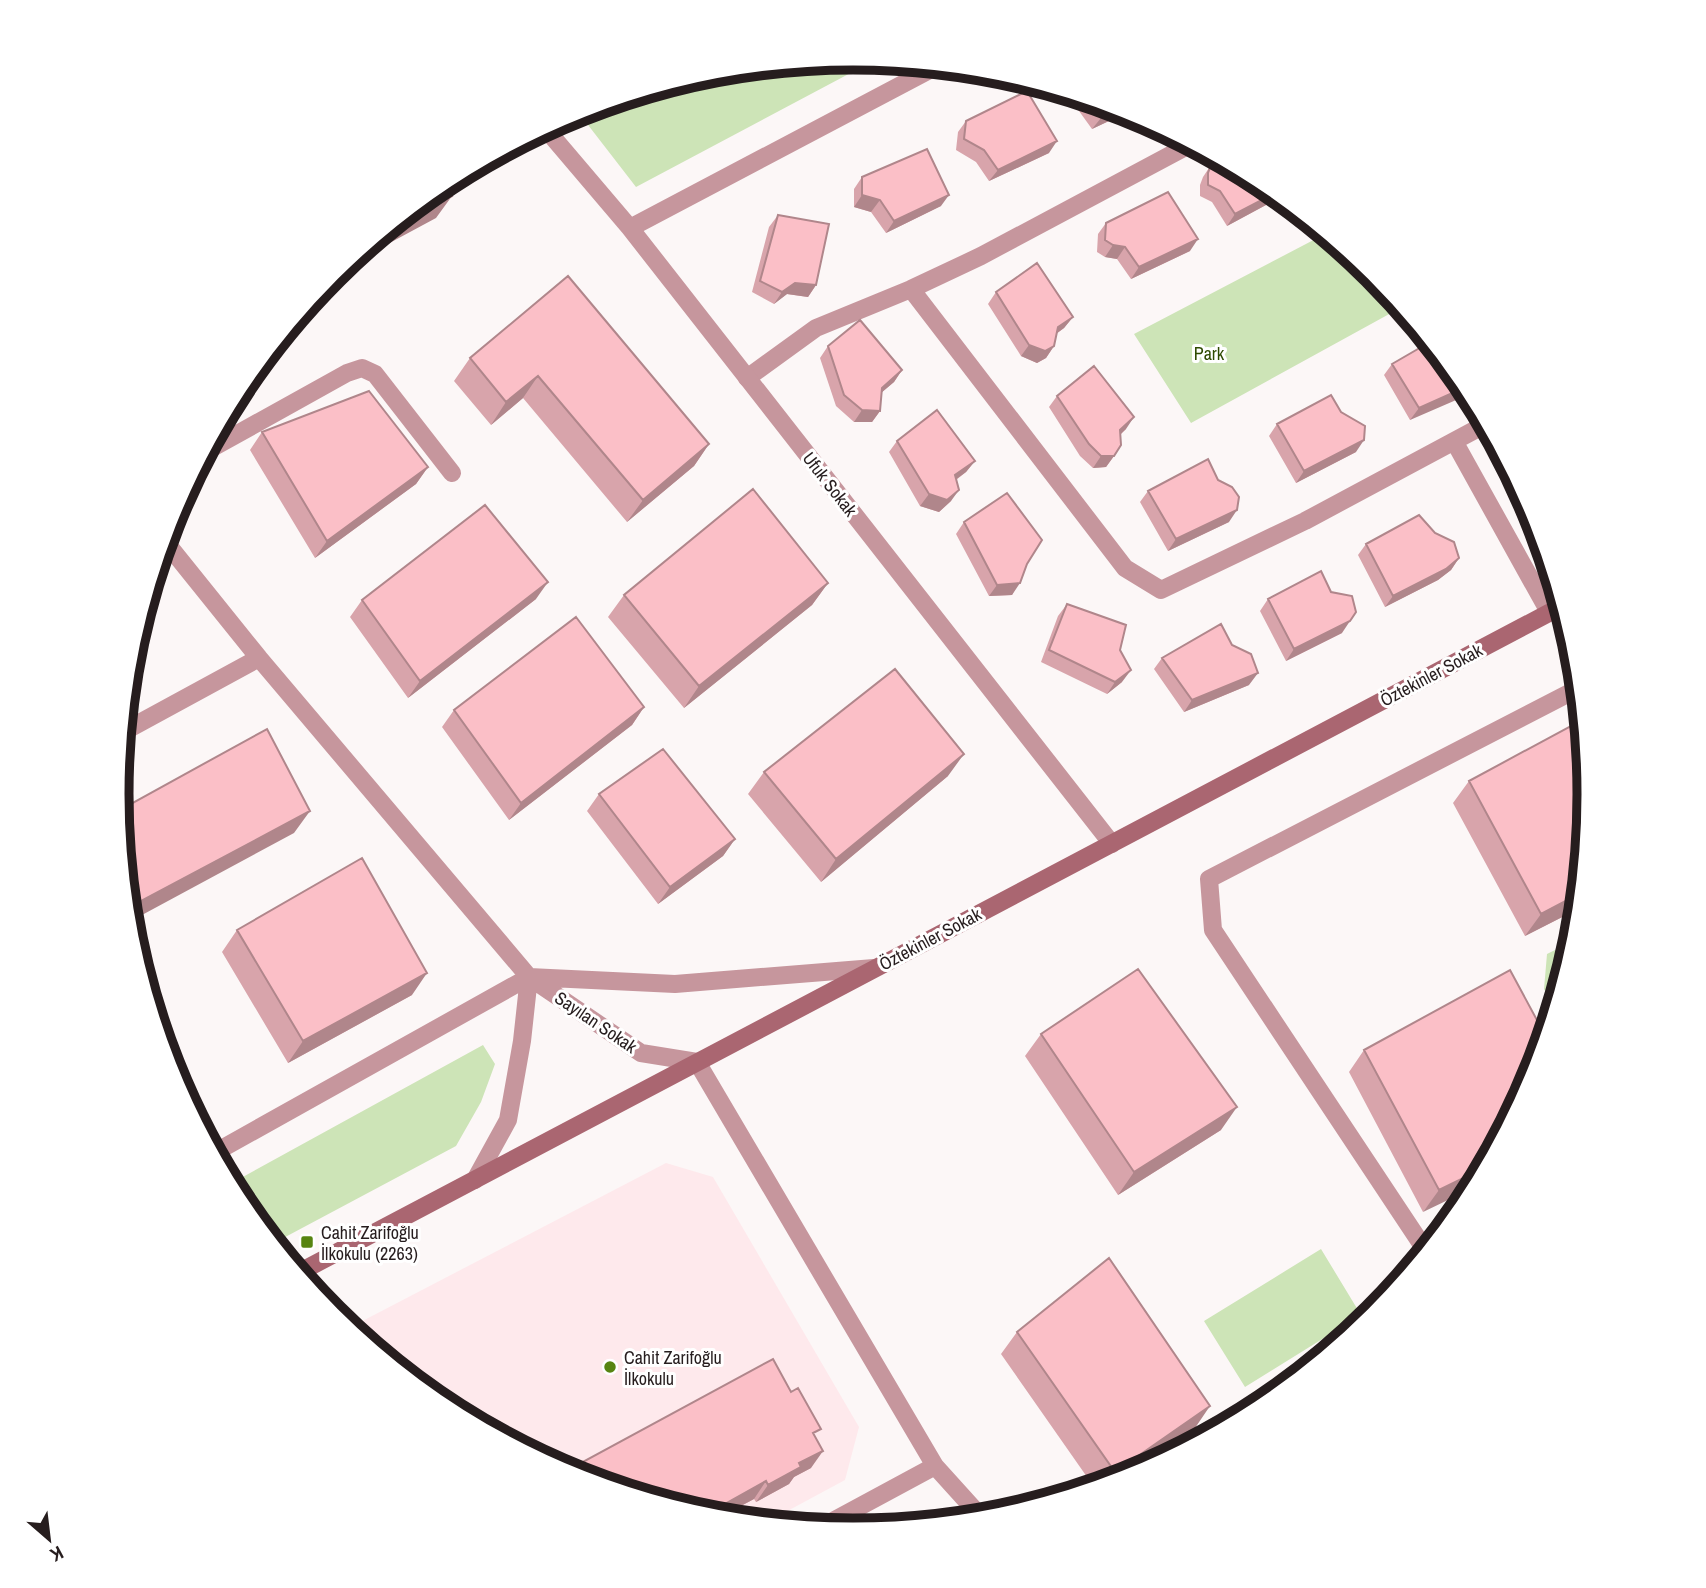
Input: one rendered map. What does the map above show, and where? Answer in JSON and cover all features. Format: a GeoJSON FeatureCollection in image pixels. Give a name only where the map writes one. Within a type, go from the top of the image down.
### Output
{"type":"FeatureCollection","features":[{"type":"Feature","properties":{"kind":"street"},"geometry":{"type":"LineString","coordinates":[[630,228],[922,74]]}},
{"type":"Feature","properties":{"kind":"street","name":"Ufuk Sokak"},"geometry":{"type":"LineString","coordinates":[[552,136],[630,228],[1112,844]]}},
{"type":"Feature","properties":{"kind":"street"},"geometry":{"type":"LineString","coordinates":[[747,378],[816,328],[911,289],[981,256],[1181,149]]}},
{"type":"Feature","properties":{"kind":"street"},"geometry":{"type":"LineString","coordinates":[[911,289],[1125,568],[1161,590],[1305,521],[1478,428]]}},
{"type":"Feature","properties":{"kind":"street"},"geometry":{"type":"LineString","coordinates":[[220,444],[346,373],[362,368],[375,374],[452,472]]}},
{"type":"Feature","properties":{"kind":"street"},"geometry":{"type":"LineString","coordinates":[[1454,441],[1550,601]]}},
{"type":"Feature","properties":{"kind":"street","name":"Sayılan Sokak"},"geometry":{"type":"LineString","coordinates":[[171,549],[258,658],[529,977],[641,1053],[696,1062]]}},
{"type":"Feature","properties":{"kind":"street","name":"Öztekinler Sokak"},"geometry":{"type":"LineString","coordinates":[[307,1268],[1553,610]]}},
{"type":"Feature","properties":{"kind":"street"},"geometry":{"type":"LineString","coordinates":[[133,727],[258,658]]}},
{"type":"Feature","properties":{"kind":"street"},"geometry":{"type":"LineString","coordinates":[[1421,1243],[1213,930],[1209,878],[1570,693]]}},
{"type":"Feature","properties":{"kind":"street"},"geometry":{"type":"LineString","coordinates":[[222,1148],[529,977],[675,984],[874,968]]}},
{"type":"Feature","properties":{"kind":"street"},"geometry":{"type":"LineString","coordinates":[[475,1180],[508,1120],[522,1041],[529,977]]}},
{"type":"Feature","properties":{"kind":"street"},"geometry":{"type":"LineString","coordinates":[[696,1062],[935,1466],[973,1508]]}},
{"type":"Feature","properties":{"kind":"street"},"geometry":{"type":"LineString","coordinates":[[840,1517],[935,1466]]}},
{"type":"Feature","properties":{"kind":"shaded area","name":"Cahit Zarifoğlu İlkokulu"},"geometry":{"type":"Polygon","coordinates":[[[666,1163],[713,1177],[859,1427],[845,1480],[782,1514],[712,1504],[620,1480],[576,1463],[491,1421],[412,1368],[359,1323],[666,1163]]]}},
{"type":"Feature","properties":{"kind":"green space"},"geometry":{"type":"Polygon","coordinates":[[[856,70],[636,187],[585,121],[620,108],[712,84],[758,76],[856,70]]]}},
{"type":"Feature","properties":{"kind":"green space","name":"Park"},"geometry":{"type":"Polygon","coordinates":[[[1316,239],[1365,282],[1393,312],[1191,423],[1134,334],[1316,239]]]}},
{"type":"Feature","properties":{"kind":"green space"},"geometry":{"type":"Polygon","coordinates":[[[1560,947],[1548,996],[1544,989],[1547,954],[1560,947]]]}},
{"type":"Feature","properties":{"kind":"green space"},"geometry":{"type":"Polygon","coordinates":[[[483,1045],[495,1064],[481,1102],[456,1146],[282,1239],[240,1178],[483,1045]]]}},
{"type":"Feature","properties":{"kind":"green space"},"geometry":{"type":"Polygon","coordinates":[[[1321,1249],[1359,1312],[1343,1326],[1245,1387],[1204,1321],[1321,1249]]]}},
{"type":"Feature","properties":{"kind":"building"},"geometry":{"type":"Polygon","coordinates":[[[1026,92],[1057,141],[998,170],[984,150],[964,139],[966,121],[1026,92]]]}},
{"type":"Feature","properties":{"kind":"building"},"geometry":{"type":"Polygon","coordinates":[[[927,149],[949,195],[894,221],[880,200],[862,195],[862,177],[927,149]]]}},
{"type":"Feature","properties":{"kind":"building"},"geometry":{"type":"Polygon","coordinates":[[[1211,165],[1264,199],[1235,214],[1220,191],[1208,185],[1211,165]]]}},
{"type":"Feature","properties":{"kind":"building"},"geometry":{"type":"Polygon","coordinates":[[[1168,192],[1198,239],[1139,267],[1125,247],[1105,240],[1106,223],[1168,192]]]}},
{"type":"Feature","properties":{"kind":"building"},"geometry":{"type":"Polygon","coordinates":[[[450,193],[452,196],[426,210],[450,193]]]}},
{"type":"Feature","properties":{"kind":"building"},"geometry":{"type":"Polygon","coordinates":[[[778,215],[829,224],[816,285],[795,283],[782,292],[760,281],[778,215]]]}},
{"type":"Feature","properties":{"kind":"building"},"geometry":{"type":"Polygon","coordinates":[[[1037,263],[1073,317],[1058,327],[1054,346],[1045,351],[1029,345],[996,292],[1037,263]]]}},
{"type":"Feature","properties":{"kind":"building"},"geometry":{"type":"Polygon","coordinates":[[[568,276],[709,444],[643,500],[538,376],[506,402],[470,358],[568,276]]]}},
{"type":"Feature","properties":{"kind":"building"},"geometry":{"type":"Polygon","coordinates":[[[860,320],[902,370],[882,388],[880,411],[862,410],[844,395],[828,346],[860,320]]]}},
{"type":"Feature","properties":{"kind":"building"},"geometry":{"type":"Polygon","coordinates":[[[1422,347],[1455,392],[1419,408],[1392,364],[1422,347]]]}},
{"type":"Feature","properties":{"kind":"building"},"geometry":{"type":"Polygon","coordinates":[[[1094,366],[1134,417],[1120,430],[1121,445],[1114,456],[1101,456],[1089,444],[1057,396],[1094,366]]]}},
{"type":"Feature","properties":{"kind":"building"},"geometry":{"type":"Polygon","coordinates":[[[369,391],[428,467],[327,541],[262,432],[369,391]]]}},
{"type":"Feature","properties":{"kind":"building"},"geometry":{"type":"Polygon","coordinates":[[[1331,395],[1341,412],[1365,426],[1364,440],[1304,471],[1277,424],[1331,395]]]}},
{"type":"Feature","properties":{"kind":"building"},"geometry":{"type":"Polygon","coordinates":[[[937,410],[975,461],[955,475],[959,490],[947,500],[929,494],[897,441],[937,410]]]}},
{"type":"Feature","properties":{"kind":"building"},"geometry":{"type":"Polygon","coordinates":[[[1208,459],[1218,480],[1232,487],[1239,497],[1237,510],[1176,539],[1148,491],[1208,459]]]}},
{"type":"Feature","properties":{"kind":"building"},"geometry":{"type":"Polygon","coordinates":[[[753,489],[828,583],[699,686],[624,595],[753,489]]]}},
{"type":"Feature","properties":{"kind":"building"},"geometry":{"type":"Polygon","coordinates":[[[1007,493],[1042,540],[1027,564],[1020,583],[997,585],[964,522],[1007,493]]]}},
{"type":"Feature","properties":{"kind":"building"},"geometry":{"type":"Polygon","coordinates":[[[485,505],[548,582],[420,681],[362,600],[485,505]]]}},
{"type":"Feature","properties":{"kind":"building"},"geometry":{"type":"Polygon","coordinates":[[[1419,515],[1435,533],[1454,542],[1459,558],[1446,569],[1393,596],[1366,544],[1419,515]]]}},
{"type":"Feature","properties":{"kind":"building"},"geometry":{"type":"Polygon","coordinates":[[[1321,571],[1331,592],[1352,596],[1356,612],[1350,621],[1294,649],[1268,599],[1321,571]]]}},
{"type":"Feature","properties":{"kind":"building"},"geometry":{"type":"Polygon","coordinates":[[[1067,604],[1126,625],[1120,650],[1131,670],[1115,682],[1049,650],[1067,604]]]}},
{"type":"Feature","properties":{"kind":"building"},"geometry":{"type":"Polygon","coordinates":[[[576,617],[644,707],[521,803],[454,710],[576,617]]]}},
{"type":"Feature","properties":{"kind":"building"},"geometry":{"type":"Polygon","coordinates":[[[1221,624],[1232,645],[1251,654],[1258,673],[1192,700],[1162,658],[1221,624]]]}},
{"type":"Feature","properties":{"kind":"building"},"geometry":{"type":"Polygon","coordinates":[[[895,669],[964,754],[836,859],[764,772],[895,669]]]}},
{"type":"Feature","properties":{"kind":"building"},"geometry":{"type":"Polygon","coordinates":[[[1573,725],[1577,794],[1569,899],[1541,914],[1469,781],[1573,725]]]}},
{"type":"Feature","properties":{"kind":"building"},"geometry":{"type":"Polygon","coordinates":[[[267,729],[310,811],[137,903],[129,805],[267,729]]]}},
{"type":"Feature","properties":{"kind":"building"},"geometry":{"type":"Polygon","coordinates":[[[663,749],[735,839],[670,887],[599,794],[663,749]]]}},
{"type":"Feature","properties":{"kind":"building"},"geometry":{"type":"Polygon","coordinates":[[[362,858],[427,973],[303,1041],[237,930],[362,858]]]}},
{"type":"Feature","properties":{"kind":"building"},"geometry":{"type":"Polygon","coordinates":[[[1138,969],[1237,1107],[1134,1172],[1041,1034],[1138,969]]]}},
{"type":"Feature","properties":{"kind":"building"},"geometry":{"type":"Polygon","coordinates":[[[1510,970],[1540,1025],[1522,1071],[1480,1156],[1467,1176],[1439,1190],[1364,1050],[1510,970]]]}},
{"type":"Feature","properties":{"kind":"building"},"geometry":{"type":"Polygon","coordinates":[[[1109,1258],[1210,1406],[1125,1465],[1113,1469],[1017,1332],[1109,1258]]]}},
{"type":"Feature","properties":{"kind":"building"},"geometry":{"type":"Polygon","coordinates":[[[773,1359],[791,1392],[798,1388],[821,1429],[813,1433],[823,1451],[799,1463],[801,1467],[768,1485],[766,1481],[722,1506],[620,1480],[579,1464],[773,1359]]]}},
{"type":"Feature","properties":{"kind":"place","name":"Cahit Zarifoğlu İlkokulu (2263)"},"geometry":{"type":"Point","coordinates":[307,1242]}},
{"type":"Feature","properties":{"kind":"place","name":"Cahit Zarifoğlu İlkokulu"},"geometry":{"type":"Point","coordinates":[610,1367]}}]}
